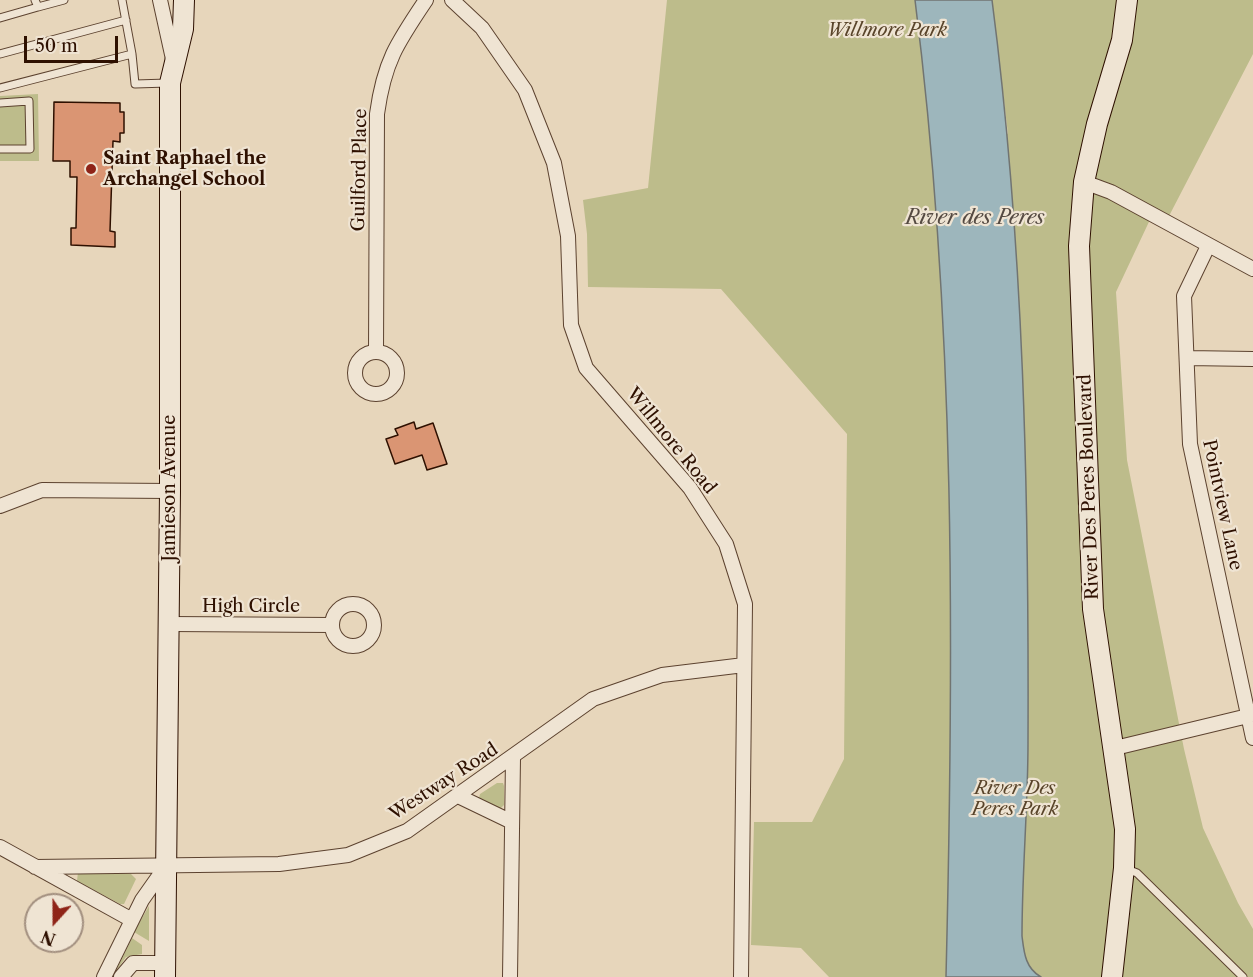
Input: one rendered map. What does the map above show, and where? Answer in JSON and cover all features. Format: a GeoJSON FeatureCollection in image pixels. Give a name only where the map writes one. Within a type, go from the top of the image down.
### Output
{"type":"FeatureCollection","features":[{"type":"Feature","properties":{"kind":"main road","name":"Jamieson Avenue"},"geometry":{"type":"LineString","coordinates":[[165,970],[170,491],[170,83],[173,58],[183,29],[184,0]]}},
{"type":"Feature","properties":{"kind":"main road","name":"River Des Peres Boulevard"},"geometry":{"type":"LineString","coordinates":[[1112,977],[1124,868],[1123,804],[1099,655],[1092,585],[1079,263],[1084,182],[1097,124],[1118,59],[1127,0]]}},
{"type":"Feature","properties":{"kind":"street"},"geometry":{"type":"LineString","coordinates":[[160,0],[173,58]]}},
{"type":"Feature","properties":{"kind":"street","name":"Guilford Place"},"geometry":{"type":"LineString","coordinates":[[376,352],[378,104],[381,84],[394,47],[426,0]]}},
{"type":"Feature","properties":{"kind":"street","name":"Willmore Road"},"geometry":{"type":"LineString","coordinates":[[452,0],[482,28],[525,90],[554,163],[568,236],[571,325],[586,368],[690,488],[726,544],[745,604],[741,977]]}},
{"type":"Feature","properties":{"kind":"street"},"geometry":{"type":"LineString","coordinates":[[1084,182],[1111,192],[1253,269]]}},
{"type":"Feature","properties":{"kind":"street","name":"Pointview Lane"},"geometry":{"type":"LineString","coordinates":[[1208,246],[1184,296],[1190,444],[1253,738]]}},
{"type":"Feature","properties":{"kind":"street"},"geometry":{"type":"LineString","coordinates":[[1187,358],[1253,359]]}},
{"type":"Feature","properties":{"kind":"street"},"geometry":{"type":"LineString","coordinates":[[0,506],[42,490],[170,491]]}},
{"type":"Feature","properties":{"kind":"street","name":"High Circle"},"geometry":{"type":"LineString","coordinates":[[169,624],[332,625]]}},
{"type":"Feature","properties":{"kind":"street","name":"Westway Road"},"geometry":{"type":"LineString","coordinates":[[35,867],[279,864],[348,855],[407,831],[513,758],[593,699],[662,675],[744,665]]}},
{"type":"Feature","properties":{"kind":"street"},"geometry":{"type":"LineString","coordinates":[[1115,748],[1248,716]]}},
{"type":"Feature","properties":{"kind":"street"},"geometry":{"type":"LineString","coordinates":[[510,977],[513,758]]}},
{"type":"Feature","properties":{"kind":"street"},"geometry":{"type":"LineString","coordinates":[[458,796],[512,822]]}},
{"type":"Feature","properties":{"kind":"street"},"geometry":{"type":"LineString","coordinates":[[0,847],[132,920]]}},
{"type":"Feature","properties":{"kind":"street"},"geometry":{"type":"LineString","coordinates":[[104,977],[148,891],[166,866]]}},
{"type":"Feature","properties":{"kind":"street"},"geometry":{"type":"LineString","coordinates":[[121,977],[133,963],[165,970]]}},
{"type":"Feature","properties":{"kind":"lane"},"geometry":{"type":"LineString","coordinates":[[0,18],[36,4],[64,0]]}},
{"type":"Feature","properties":{"kind":"lane"},"geometry":{"type":"LineString","coordinates":[[122,0],[135,84],[170,83]]}},
{"type":"Feature","properties":{"kind":"lane"},"geometry":{"type":"LineString","coordinates":[[0,54],[126,20]]}},
{"type":"Feature","properties":{"kind":"lane"},"geometry":{"type":"LineString","coordinates":[[0,88],[132,54]]}},
{"type":"Feature","properties":{"kind":"lane"},"geometry":{"type":"LineString","coordinates":[[0,102],[29,101],[30,149],[0,149]]}},
{"type":"Feature","properties":{"kind":"lane"},"geometry":{"type":"LineString","coordinates":[[1124,868],[1137,873],[1243,977]]}},
{"type":"Feature","properties":{"kind":"green space","name":"River Des Peres Park"},"geometry":{"type":"Polygon","coordinates":[[[667,0],[915,0],[926,88],[1008,134],[992,0],[1253,0],[1253,54],[1169,216],[1155,209],[1116,292],[1127,460],[1184,749],[1203,828],[1238,903],[1253,929],[1253,977],[829,977],[801,948],[751,945],[754,822],[812,822],[844,759],[847,434],[721,289],[588,287],[587,234],[583,200],[648,188],[667,0]]]}},
{"type":"Feature","properties":{"kind":"green space"},"geometry":{"type":"Polygon","coordinates":[[[38,94],[39,161],[0,161],[0,96],[38,94]]]}},
{"type":"Feature","properties":{"kind":"green space"},"geometry":{"type":"Polygon","coordinates":[[[497,783],[503,783],[504,786],[504,805],[500,809],[479,798],[480,794],[497,783]]]}},
{"type":"Feature","properties":{"kind":"green space"},"geometry":{"type":"Polygon","coordinates":[[[78,872],[131,874],[136,879],[124,904],[120,904],[77,881],[78,872]]]}},
{"type":"Feature","properties":{"kind":"green space"},"geometry":{"type":"Polygon","coordinates":[[[149,906],[149,941],[134,932],[149,906]]]}},
{"type":"Feature","properties":{"kind":"green space"},"geometry":{"type":"Polygon","coordinates":[[[132,938],[142,945],[142,954],[126,957],[114,974],[132,938]]]}},
{"type":"Feature","properties":{"kind":"water","name":"River des Peres"},"geometry":{"type":"Polygon","coordinates":[[[915,0],[992,0],[1003,92],[1018,278],[1025,464],[1028,743],[1022,936],[1028,964],[1041,977],[946,977],[951,610],[949,488],[938,243],[915,0]]]}},
{"type":"Feature","properties":{"kind":"building","name":"Saint Raphael the Archangel School"},"geometry":{"type":"Polygon","coordinates":[[[54,102],[120,103],[120,112],[124,112],[124,133],[120,133],[120,142],[113,141],[110,231],[115,232],[115,247],[71,245],[71,228],[76,228],[77,177],[70,177],[70,161],[53,161],[54,102]]]}},
{"type":"Feature","properties":{"kind":"building"},"geometry":{"type":"Polygon","coordinates":[[[414,422],[416,429],[433,423],[447,464],[427,470],[422,455],[395,464],[386,439],[398,435],[395,429],[414,422]]]}},
{"type":"Feature","properties":{"kind":"place","name":"Saint Raphael the Archangel School"},"geometry":{"type":"Point","coordinates":[91,169]}},
{"type":"Feature","properties":{"kind":"park label","name":"Willmore Park"},"geometry":{"type":"Point","coordinates":[887,31]}}]}
